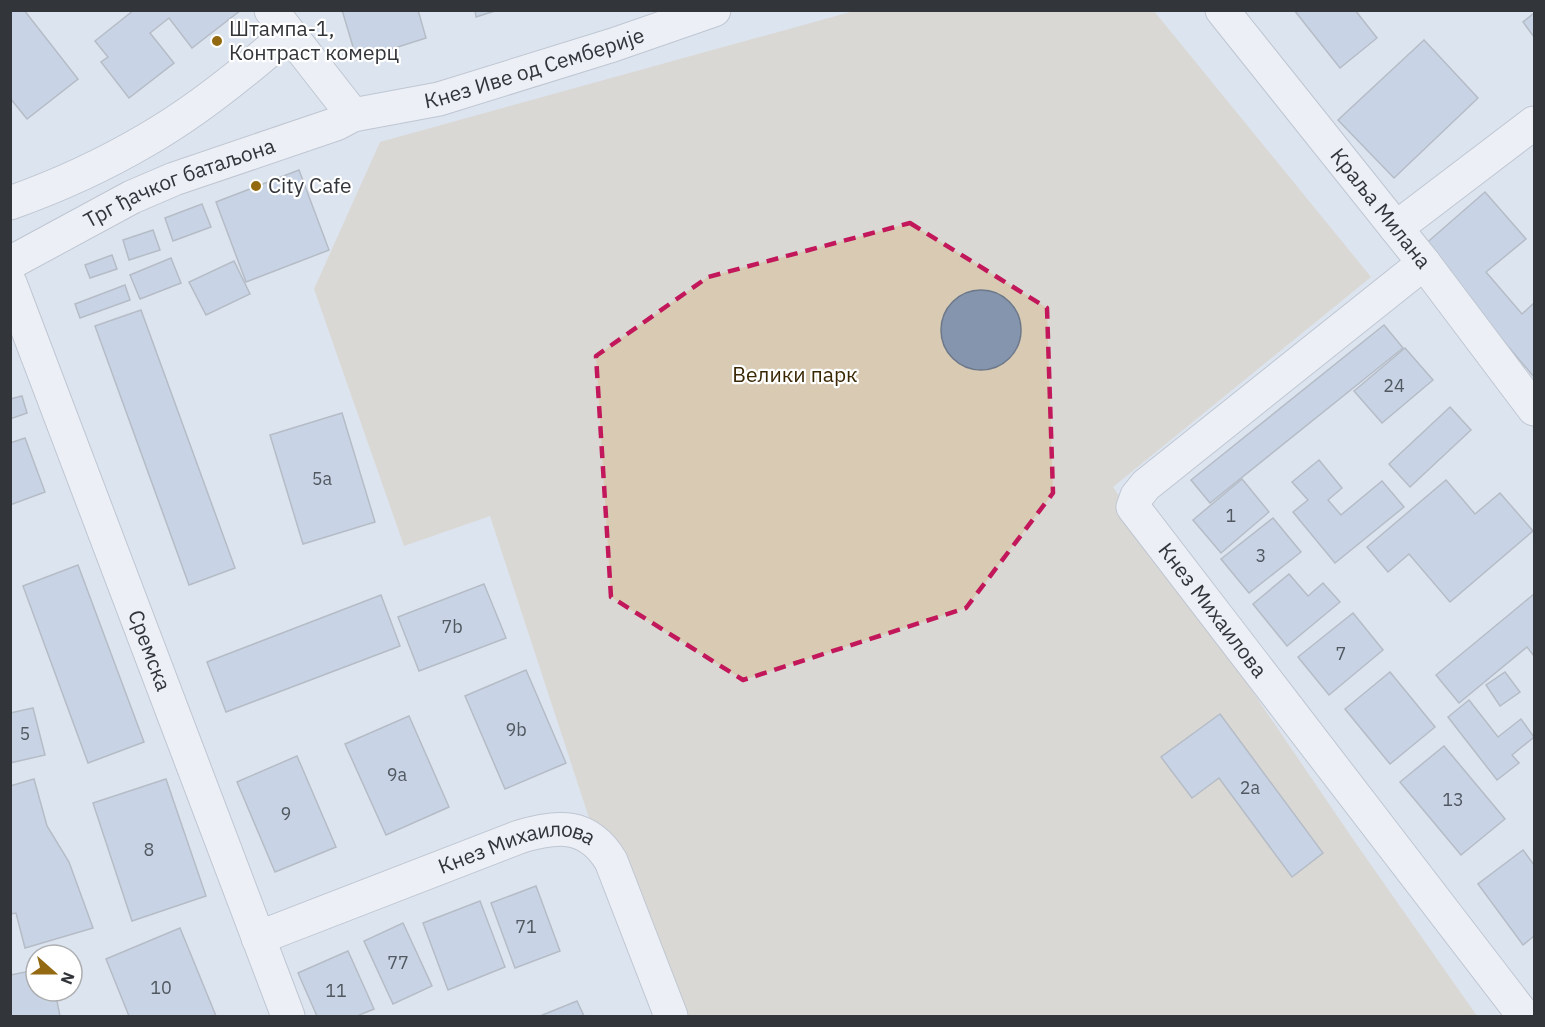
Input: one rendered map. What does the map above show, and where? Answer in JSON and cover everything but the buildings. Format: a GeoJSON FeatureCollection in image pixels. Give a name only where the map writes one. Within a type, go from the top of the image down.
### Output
{"type":"FeatureCollection","features":[{"type":"Feature","properties":{"kind":"street","name":"Кнез Иве од Семберије"},"geometry":{"type":"LineString","coordinates":[[353,115],[438,99],[613,45],[714,10]]}},
{"type":"Feature","properties":{"kind":"street","name":"Краља Милана"},"geometry":{"type":"LineString","coordinates":[[1222,10],[1424,263],[1534,410]]}},
{"type":"Feature","properties":{"kind":"street"},"geometry":{"type":"LineString","coordinates":[[10,203],[58,186],[149,139],[242,74],[280,22],[353,115]]}},
{"type":"Feature","properties":{"kind":"street","name":"Трг ђачког батаљона"},"geometry":{"type":"LineString","coordinates":[[10,263],[132,197],[174,179],[336,124],[353,115]]}},
{"type":"Feature","properties":{"kind":"street"},"geometry":{"type":"LineString","coordinates":[[1396,228],[1534,123]]}},
{"type":"Feature","properties":{"kind":"street","name":"Кнез Михаилова"},"geometry":{"type":"LineString","coordinates":[[1424,263],[1146,485],[1137,496],[1133,507],[1524,1017]]}},
{"type":"Feature","properties":{"kind":"street","name":"Сремска"},"geometry":{"type":"LineString","coordinates":[[10,283],[288,1017]]}},
{"type":"Feature","properties":{"kind":"street","name":"Кнез Михаилова"},"geometry":{"type":"LineString","coordinates":[[258,938],[519,837],[547,830],[574,831],[598,842],[611,861],[671,1017]]}},
{"type":"Feature","properties":{"kind":"highlighted area"},"geometry":{"type":"Polygon","coordinates":[[[910,223],[1047,308],[1053,493],[966,608],[743,680],[611,597],[596,356],[708,277],[910,223]]]}},
{"type":"Feature","properties":{"kind":"green space","name":"Велики парк"},"geometry":{"type":"Polygon","coordinates":[[[854,11],[1154,11],[1371,277],[1113,487],[1357,845],[1477,1016],[664,1016],[614,894],[490,516],[404,546],[314,289],[380,142],[854,11]]]}},
{"type":"Feature","properties":{"kind":"water"},"geometry":{"type":"Polygon","coordinates":[[[973,290],[989,290],[1010,301],[1021,322],[1021,338],[1010,359],[989,370],[973,370],[959,364],[947,352],[941,338],[941,322],[947,308],[959,296],[973,290]]]}},
{"type":"Feature","properties":{"kind":"place","name":"Штампа-1, Контраст комерц"},"geometry":{"type":"Point","coordinates":[217,41]}},
{"type":"Feature","properties":{"kind":"place","name":"City Cafe"},"geometry":{"type":"Point","coordinates":[256,186]}}]}
